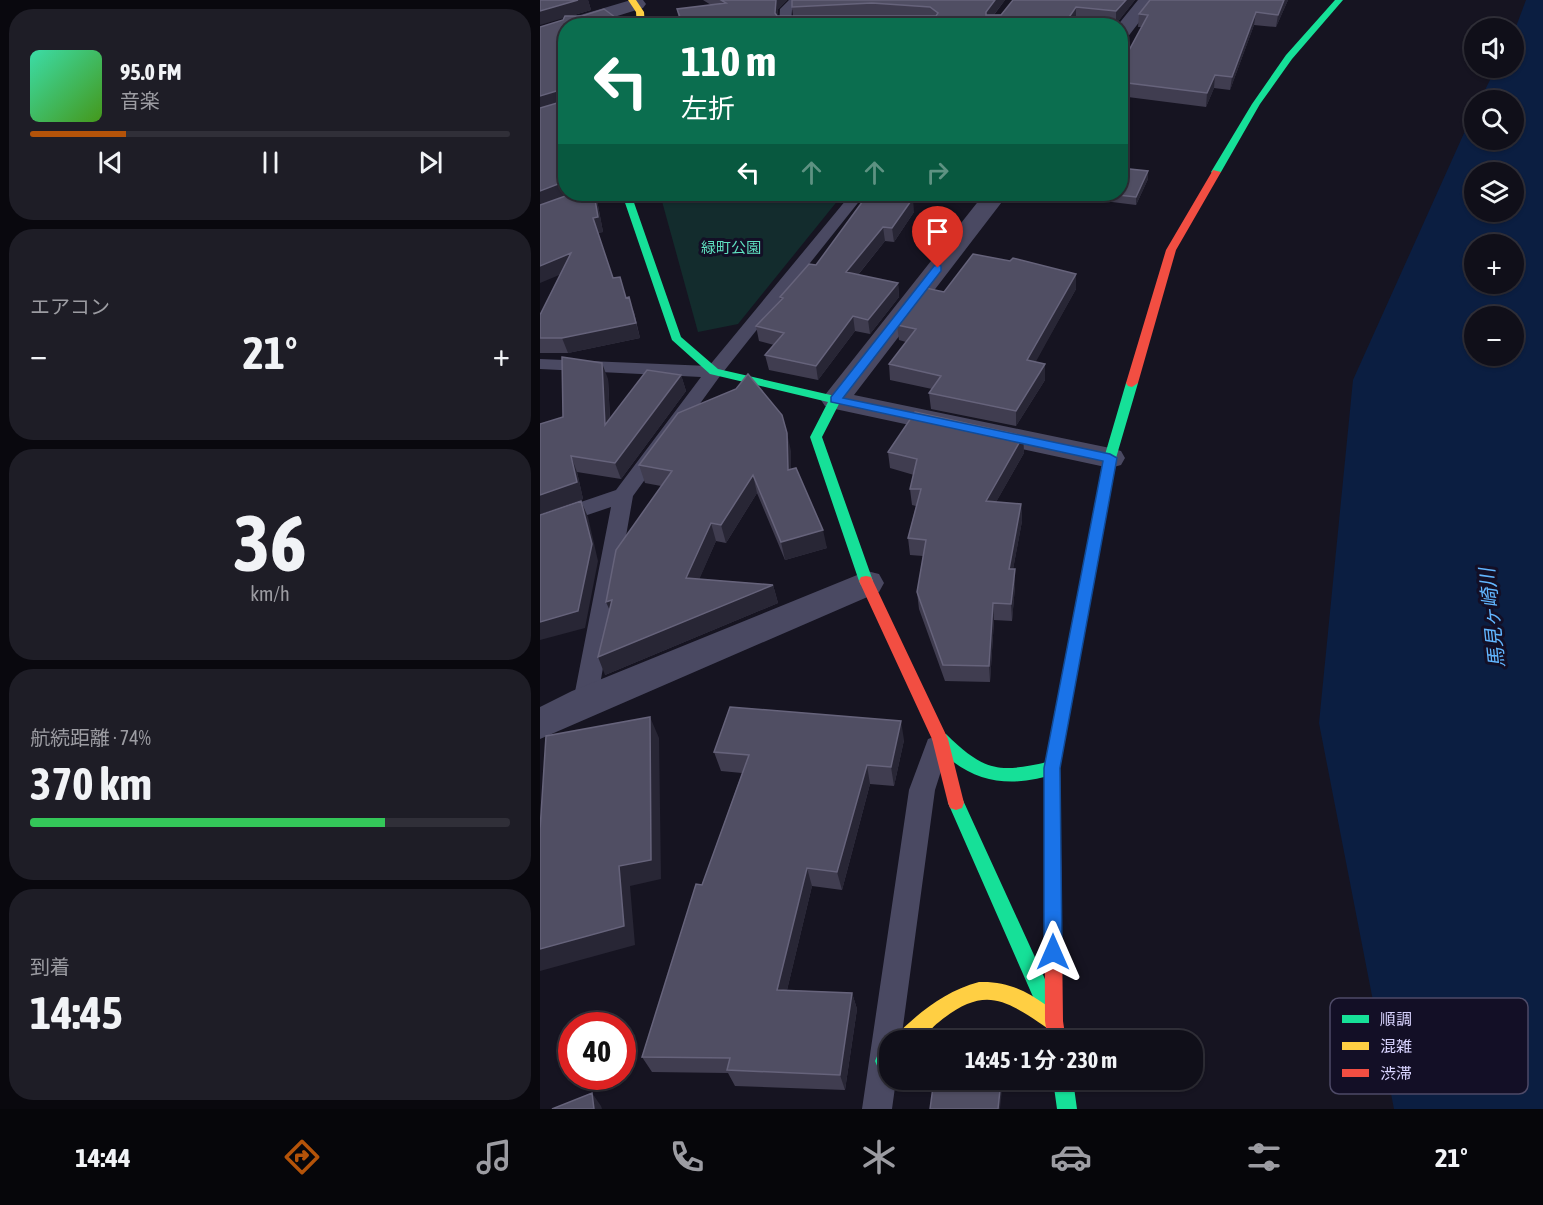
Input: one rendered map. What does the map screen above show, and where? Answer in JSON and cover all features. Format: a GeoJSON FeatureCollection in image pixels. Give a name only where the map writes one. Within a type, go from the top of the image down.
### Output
{"type":"FeatureCollection","features":[{"type":"Feature","properties":{"kind":"street"},"geometry":{"type":"LineString","coordinates":[[1128,24],[1147,0]]}},
{"type":"Feature","properties":{"kind":"street"},"geometry":{"type":"LineString","coordinates":[[1055,1030],[1052,768],[1110,458],[1171,250],[1256,104],[1289,57],[1339,0]]}},
{"type":"Feature","properties":{"kind":"street"},"geometry":{"type":"LineString","coordinates":[[587,18],[640,1],[642,18]]}},
{"type":"Feature","properties":{"kind":"street"},"geometry":{"type":"LineString","coordinates":[[540,33],[558,27]]}},
{"type":"Feature","properties":{"kind":"street"},"geometry":{"type":"LineString","coordinates":[[628,201],[676,338],[714,372],[1110,458]]}},
{"type":"Feature","properties":{"kind":"street"},"geometry":{"type":"LineString","coordinates":[[991,201],[836,400],[816,437],[867,583],[940,739],[955,801],[1054,1020]]}},
{"type":"Feature","properties":{"kind":"street"},"geometry":{"type":"LineString","coordinates":[[540,724],[585,702],[867,583]]}},
{"type":"Feature","properties":{"kind":"street"},"geometry":{"type":"LineString","coordinates":[[940,739],[969,766],[992,774],[1020,776],[1052,768]]}},
{"type":"Feature","properties":{"kind":"street"},"geometry":{"type":"LineString","coordinates":[[915,1030],[951,1000],[979,990],[1008,994],[1054,1020]]}},
{"type":"Feature","properties":{"kind":"street"},"geometry":{"type":"LineString","coordinates":[[1064,1090],[1067,1109]]}},
{"type":"Feature","properties":{"kind":"lane"},"geometry":{"type":"LineString","coordinates":[[785,18],[786,9],[796,0]]}},
{"type":"Feature","properties":{"kind":"lane"},"geometry":{"type":"LineString","coordinates":[[585,702],[623,495],[714,372],[852,201]]}},
{"type":"Feature","properties":{"kind":"lane"},"geometry":{"type":"LineString","coordinates":[[540,364],[714,372]]}},
{"type":"Feature","properties":{"kind":"lane"},"geometry":{"type":"LineString","coordinates":[[540,524],[623,495]]}},
{"type":"Feature","properties":{"kind":"lane"},"geometry":{"type":"LineString","coordinates":[[891,1030],[922,790],[940,739]]}},
{"type":"Feature","properties":{"kind":"lane"},"geometry":{"type":"LineString","coordinates":[[877,1109],[881,1090]]}},
{"type":"Feature","properties":{"kind":"green space","name":"緑町公園"},"geometry":{"type":"Polygon","coordinates":[[[662,201],[837,201],[738,324],[698,332],[662,201]]]}},
{"type":"Feature","properties":{"kind":"water","name":"馬見ヶ崎川"},"geometry":{"type":"Polygon","coordinates":[[[1526,0],[1543,0],[1543,1109],[1394,1109],[1391,1094],[1528,1094],[1528,998],[1372,998],[1319,723],[1353,380],[1464,133],[1464,150],[1524,150],[1524,90],[1485,90],[1491,78],[1524,78],[1524,18],[1519,18],[1526,0]]]}},
{"type":"Feature","properties":{"kind":"building"},"geometry":{"type":"Polygon","coordinates":[[[540,0],[578,0],[540,11],[540,0]]]}},
{"type":"Feature","properties":{"kind":"building"},"geometry":{"type":"Polygon","coordinates":[[[721,0],[776,0],[775,13],[777,16],[936,16],[938,13],[930,7],[872,3],[792,7],[792,0],[995,0],[986,15],[1001,15],[1013,0],[1126,0],[1116,11],[1076,7],[1068,18],[680,18],[677,9],[726,3],[721,0]]]}},
{"type":"Feature","properties":{"kind":"building"},"geometry":{"type":"Polygon","coordinates":[[[1150,0],[1284,0],[1278,15],[1256,12],[1232,77],[1215,75],[1207,93],[1128,83],[1128,52],[1148,15],[1139,14],[1150,0]]]}},
{"type":"Feature","properties":{"kind":"building"},"geometry":{"type":"Polygon","coordinates":[[[604,9],[616,18],[564,18],[565,16],[582,16],[604,9]]]}},
{"type":"Feature","properties":{"kind":"building"},"geometry":{"type":"Polygon","coordinates":[[[558,22],[558,91],[540,96],[540,27],[558,22]]]}},
{"type":"Feature","properties":{"kind":"building"},"geometry":{"type":"Polygon","coordinates":[[[558,103],[558,184],[540,191],[540,108],[558,103]]]}},
{"type":"Feature","properties":{"kind":"building"},"geometry":{"type":"Polygon","coordinates":[[[1128,169],[1148,171],[1136,197],[1128,196],[1128,169]]]}},
{"type":"Feature","properties":{"kind":"building"},"geometry":{"type":"Polygon","coordinates":[[[558,199],[558,201],[595,201],[598,217],[593,218],[613,278],[620,277],[626,298],[629,297],[636,323],[562,338],[540,338],[540,315],[571,253],[540,266],[540,205],[558,199]]]}},
{"type":"Feature","properties":{"kind":"building"},"geometry":{"type":"Polygon","coordinates":[[[863,201],[911,201],[892,228],[883,227],[846,272],[898,283],[868,320],[853,316],[816,366],[765,355],[784,333],[756,326],[783,298],[780,297],[809,264],[816,265],[863,201]]]}},
{"type":"Feature","properties":{"kind":"building"},"geometry":{"type":"Polygon","coordinates":[[[973,254],[1010,261],[1013,258],[1076,274],[1027,360],[1045,364],[1016,411],[929,393],[941,376],[889,364],[916,329],[897,325],[926,288],[944,292],[973,254]]]}},
{"type":"Feature","properties":{"kind":"building"},"geometry":{"type":"Polygon","coordinates":[[[562,357],[602,363],[605,425],[647,370],[681,375],[615,463],[571,456],[577,482],[540,495],[540,424],[563,417],[562,357]]]}},
{"type":"Feature","properties":{"kind":"building"},"geometry":{"type":"Polygon","coordinates":[[[748,374],[782,415],[787,433],[788,470],[796,468],[823,530],[781,542],[753,475],[721,525],[711,523],[686,578],[773,585],[598,657],[612,600],[606,602],[616,550],[672,471],[639,465],[678,413],[736,389],[748,374]]]}},
{"type":"Feature","properties":{"kind":"building"},"geometry":{"type":"Polygon","coordinates":[[[915,412],[1023,436],[986,501],[1021,504],[1009,569],[1015,569],[1011,604],[993,603],[989,666],[943,665],[917,592],[926,540],[908,538],[921,489],[910,489],[917,459],[888,452],[915,412]]]}},
{"type":"Feature","properties":{"kind":"building"},"geometry":{"type":"Polygon","coordinates":[[[581,501],[592,544],[578,611],[540,622],[540,515],[581,501]]]}},
{"type":"Feature","properties":{"kind":"building"},"geometry":{"type":"Polygon","coordinates":[[[730,707],[901,721],[891,767],[867,765],[837,872],[807,868],[777,990],[852,993],[840,1075],[727,1070],[730,1058],[642,1057],[696,884],[702,885],[749,755],[714,752],[730,707]]]}},
{"type":"Feature","properties":{"kind":"building"},"geometry":{"type":"Polygon","coordinates":[[[650,717],[651,860],[619,866],[624,926],[540,949],[540,830],[546,736],[650,717]]]}},
{"type":"Feature","properties":{"kind":"building"},"geometry":{"type":"Polygon","coordinates":[[[933,1090],[1000,1090],[998,1109],[930,1109],[933,1090]]]}},
{"type":"Feature","properties":{"kind":"building"},"geometry":{"type":"Polygon","coordinates":[[[592,1093],[594,1109],[552,1109],[592,1093]]]}},
{"type":"Feature","properties":{"kind":"traffic: fast"},"geometry":{"type":"LineString","coordinates":[[1216,172],[1256,104],[1289,57],[1339,0]]}},
{"type":"Feature","properties":{"kind":"traffic: fast"},"geometry":{"type":"LineString","coordinates":[[628,201],[676,338],[714,372],[835,400],[816,437],[866,581]]}},
{"type":"Feature","properties":{"kind":"traffic: fast"},"geometry":{"type":"LineString","coordinates":[[1069,678],[1110,458],[1132,383]]}},
{"type":"Feature","properties":{"kind":"traffic: fast"},"geometry":{"type":"LineString","coordinates":[[940,739],[966,763],[990,774],[1016,775],[1052,768]]}},
{"type":"Feature","properties":{"kind":"traffic: fast"},"geometry":{"type":"LineString","coordinates":[[956,803],[1048,1008]]}},
{"type":"Feature","properties":{"kind":"traffic: fast"},"geometry":{"type":"LineString","coordinates":[[1064,1090],[1067,1109]]}},
{"type":"Feature","properties":{"kind":"traffic: slow"},"geometry":{"type":"LineString","coordinates":[[632,0],[640,12],[640,18]]}},
{"type":"Feature","properties":{"kind":"traffic: slow"},"geometry":{"type":"LineString","coordinates":[[916,1030],[939,1010],[965,995],[994,991],[1010,994],[1054,1021]]}},
{"type":"Feature","properties":{"kind":"traffic: jam"},"geometry":{"type":"LineString","coordinates":[[1132,383],[1171,250],[1216,172]]}},
{"type":"Feature","properties":{"kind":"traffic: jam"},"geometry":{"type":"LineString","coordinates":[[866,581],[940,739],[956,803]]}},
{"type":"Feature","properties":{"kind":"traffic: jam"},"geometry":{"type":"LineString","coordinates":[[1055,1030],[1052,768],[1069,678]]}},
{"type":"Feature","properties":{"kind":"route"},"geometry":{"type":"LineString","coordinates":[[938,268],[836,400],[1110,458],[1052,768],[1053,952]]}}]}
